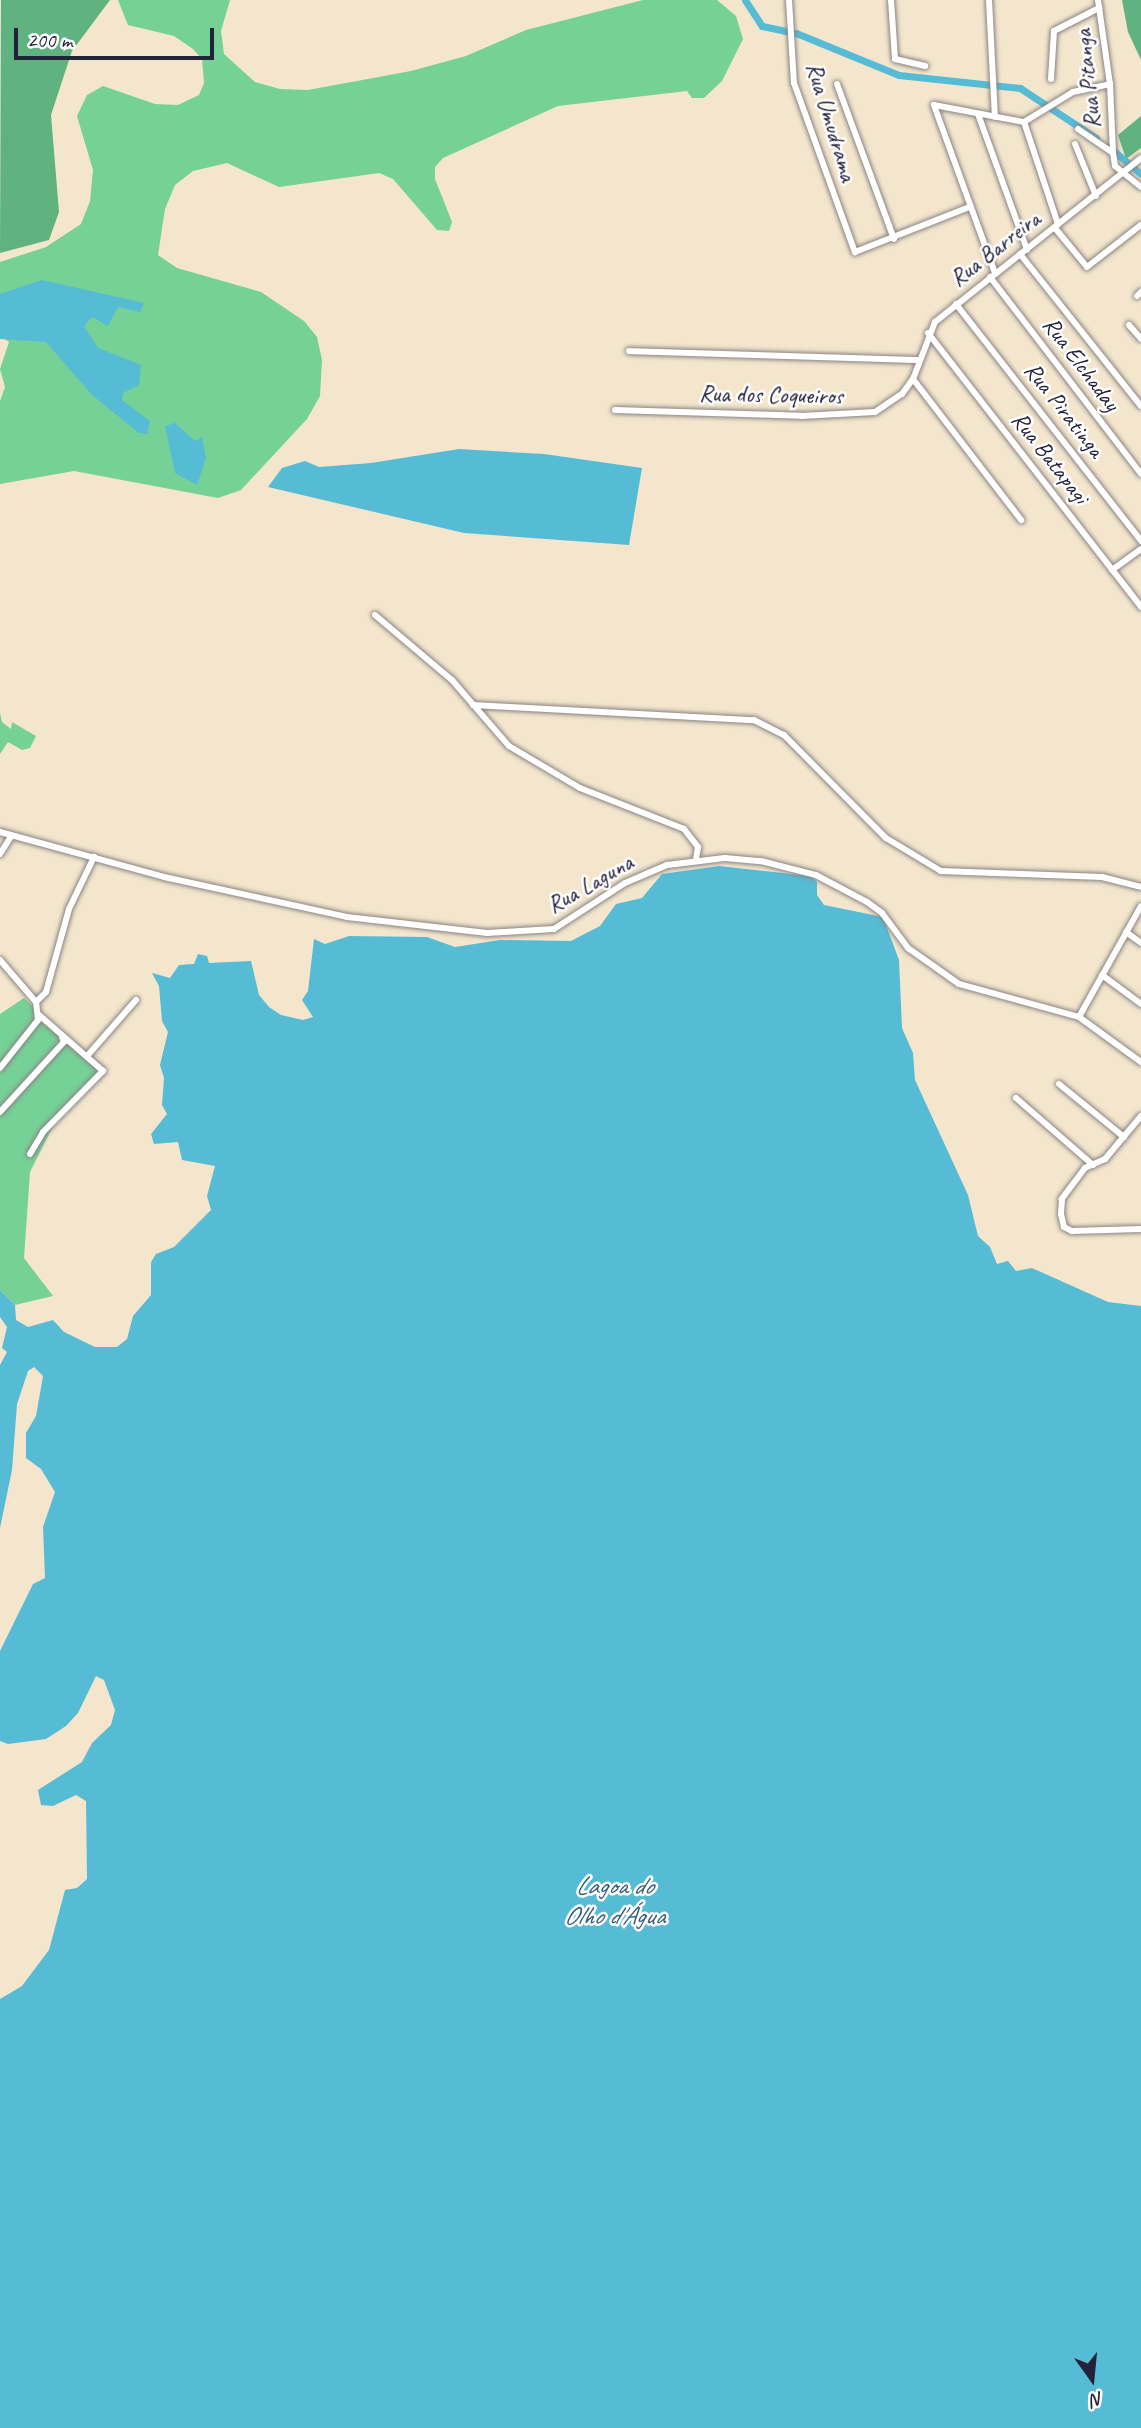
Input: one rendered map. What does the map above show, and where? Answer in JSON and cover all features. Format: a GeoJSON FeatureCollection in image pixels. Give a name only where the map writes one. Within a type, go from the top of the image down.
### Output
{"type":"FeatureCollection","features":[{"type":"Feature","properties":{"kind":"street","name":"Rua Umudrama"},"geometry":{"type":"LineString","coordinates":[[789,0],[789,37],[800,103],[855,252],[894,239]]}},
{"type":"Feature","properties":{"kind":"street"},"geometry":{"type":"LineString","coordinates":[[891,0],[895,59],[925,66]]}},
{"type":"Feature","properties":{"kind":"street"},"geometry":{"type":"LineString","coordinates":[[989,0],[995,117]]}},
{"type":"Feature","properties":{"kind":"street","name":"Rua Pitanga"},"geometry":{"type":"LineString","coordinates":[[1098,0],[1110,84],[1113,153]]}},
{"type":"Feature","properties":{"kind":"street"},"geometry":{"type":"LineString","coordinates":[[1051,79],[1054,32],[1100,8]]}},
{"type":"Feature","properties":{"kind":"street"},"geometry":{"type":"LineString","coordinates":[[837,84],[894,239],[969,207]]}},
{"type":"Feature","properties":{"kind":"street"},"geometry":{"type":"LineString","coordinates":[[1027,249],[978,114],[1024,122],[1048,110],[1073,92],[1110,84]]}},
{"type":"Feature","properties":{"kind":"street","name":"Rua Elchaday"},"geometry":{"type":"LineString","coordinates":[[978,114],[933,107],[993,275],[1141,474]]}},
{"type":"Feature","properties":{"kind":"street"},"geometry":{"type":"LineString","coordinates":[[1024,122],[1057,226],[1087,267],[1141,225]]}},
{"type":"Feature","properties":{"kind":"street"},"geometry":{"type":"LineString","coordinates":[[1078,129],[1113,153],[1125,171],[1141,187]]}},
{"type":"Feature","properties":{"kind":"street"},"geometry":{"type":"LineString","coordinates":[[1075,144],[1096,196]]}},
{"type":"Feature","properties":{"kind":"street","name":"Rua Barreira"},"geometry":{"type":"LineString","coordinates":[[913,379],[928,333],[956,304],[1141,158]]}},
{"type":"Feature","properties":{"kind":"street"},"geometry":{"type":"LineString","coordinates":[[1020,254],[1141,406]]}},
{"type":"Feature","properties":{"kind":"street","name":"Rua Piratinga"},"geometry":{"type":"LineString","coordinates":[[956,304],[1141,541]]}},
{"type":"Feature","properties":{"kind":"street"},"geometry":{"type":"LineString","coordinates":[[1129,325],[1141,339]]}},
{"type":"Feature","properties":{"kind":"street","name":"Rua Batapagi"},"geometry":{"type":"LineString","coordinates":[[928,333],[1141,607]]}},
{"type":"Feature","properties":{"kind":"street","name":"Rua dos Coqueiros"},"geometry":{"type":"LineString","coordinates":[[629,351],[920,360]]}},
{"type":"Feature","properties":{"kind":"street"},"geometry":{"type":"LineString","coordinates":[[913,379],[1021,520]]}},
{"type":"Feature","properties":{"kind":"street","name":"Rua dos Coqueiros"},"geometry":{"type":"LineString","coordinates":[[615,410],[856,416],[887,405],[913,379]]}},
{"type":"Feature","properties":{"kind":"street"},"geometry":{"type":"LineString","coordinates":[[1112,570],[1141,549]]}},
{"type":"Feature","properties":{"kind":"street"},"geometry":{"type":"LineString","coordinates":[[375,615],[452,680],[509,746],[580,788],[684,830],[698,847],[695,860]]}},
{"type":"Feature","properties":{"kind":"street"},"geometry":{"type":"LineString","coordinates":[[473,705],[754,720],[784,735],[886,838],[941,871],[1102,877],[1141,887]]}},
{"type":"Feature","properties":{"kind":"street","name":"Rua Laguna"},"geometry":{"type":"LineString","coordinates":[[0,832],[94,857],[369,921],[509,933],[554,929],[644,873],[695,860],[761,861],[816,875],[881,913],[908,948],[959,984],[1079,1017]]}},
{"type":"Feature","properties":{"kind":"street"},"geometry":{"type":"LineString","coordinates":[[0,854],[12,835]]}},
{"type":"Feature","properties":{"kind":"street"},"geometry":{"type":"LineString","coordinates":[[36,1002],[43,998],[69,909],[94,857]]}},
{"type":"Feature","properties":{"kind":"street"},"geometry":{"type":"LineString","coordinates":[[1141,906],[1079,1017],[1141,1062]]}},
{"type":"Feature","properties":{"kind":"street"},"geometry":{"type":"LineString","coordinates":[[1126,932],[1141,943]]}},
{"type":"Feature","properties":{"kind":"street"},"geometry":{"type":"LineString","coordinates":[[0,960],[36,1002],[38,1014],[88,1055],[103,1072],[43,1132],[30,1154]]}},
{"type":"Feature","properties":{"kind":"street"},"geometry":{"type":"LineString","coordinates":[[1102,975],[1141,1004]]}},
{"type":"Feature","properties":{"kind":"street"},"geometry":{"type":"LineString","coordinates":[[88,1055],[136,1000]]}},
{"type":"Feature","properties":{"kind":"street"},"geometry":{"type":"LineString","coordinates":[[0,1068],[38,1014]]}},
{"type":"Feature","properties":{"kind":"street"},"geometry":{"type":"LineString","coordinates":[[0,1112],[64,1042],[62,1035]]}},
{"type":"Feature","properties":{"kind":"street"},"geometry":{"type":"LineString","coordinates":[[1059,1084],[1124,1137]]}},
{"type":"Feature","properties":{"kind":"street"},"geometry":{"type":"LineString","coordinates":[[1016,1098],[1093,1166]]}},
{"type":"Feature","properties":{"kind":"street"},"geometry":{"type":"LineString","coordinates":[[1141,1116],[1105,1159],[1085,1168],[1062,1199],[1064,1227],[1072,1231],[1141,1229]]}},
{"type":"Feature","properties":{"kind":"green space"},"geometry":{"type":"Polygon","coordinates":[[[1,0],[110,0],[72,51],[51,115],[59,212],[49,240],[0,253],[1,0]]]}},
{"type":"Feature","properties":{"kind":"green space"},"geometry":{"type":"Polygon","coordinates":[[[118,0],[230,0],[221,31],[224,54],[255,82],[280,89],[308,90],[411,71],[466,56],[526,30],[643,0],[717,0],[736,16],[743,39],[722,81],[704,98],[692,98],[687,91],[558,106],[443,158],[435,167],[435,179],[452,222],[449,231],[437,230],[393,179],[379,173],[279,187],[227,163],[193,171],[175,185],[165,209],[158,255],[177,268],[261,292],[304,321],[317,337],[322,360],[320,396],[307,419],[241,490],[218,498],[74,471],[0,484],[0,401],[5,387],[0,369],[9,342],[0,336],[0,262],[46,247],[81,224],[90,201],[93,170],[77,116],[87,95],[103,86],[155,104],[178,105],[199,95],[204,83],[202,59],[193,49],[174,36],[128,25],[118,0]]]}},
{"type":"Feature","properties":{"kind":"green space"},"geometry":{"type":"Polygon","coordinates":[[[1122,0],[1141,0],[1141,60],[1128,32],[1122,0]]]}},
{"type":"Feature","properties":{"kind":"green space"},"geometry":{"type":"Polygon","coordinates":[[[1141,116],[1141,148],[1126,159],[1118,135],[1141,116]]]}},
{"type":"Feature","properties":{"kind":"green space"},"geometry":{"type":"Polygon","coordinates":[[[0,713],[2,722],[11,729],[12,722],[36,736],[30,748],[22,750],[8,742],[0,754],[0,713]]]}},
{"type":"Feature","properties":{"kind":"green space"},"geometry":{"type":"Polygon","coordinates":[[[24,998],[104,1074],[54,1124],[30,1172],[24,1258],[53,1296],[15,1305],[0,1290],[0,1014],[24,998]]]}},
{"type":"Feature","properties":{"kind":"water"},"geometry":{"type":"Polygon","coordinates":[[[42,280],[144,303],[140,312],[118,307],[108,326],[92,317],[84,326],[98,348],[141,365],[139,385],[123,393],[122,400],[150,421],[147,434],[139,433],[92,395],[46,342],[0,339],[0,294],[42,280]]]}},
{"type":"Feature","properties":{"kind":"water"},"geometry":{"type":"Polygon","coordinates":[[[175,423],[195,441],[202,437],[206,458],[197,485],[175,473],[165,426],[175,423]]]}},
{"type":"Feature","properties":{"kind":"water"},"geometry":{"type":"Polygon","coordinates":[[[459,449],[544,454],[642,468],[629,545],[464,533],[268,487],[282,468],[305,461],[319,467],[371,463],[459,449]]]}},
{"type":"Feature","properties":{"kind":"water","name":"Lagoa do Olho d'Água"},"geometry":{"type":"Polygon","coordinates":[[[719,866],[810,876],[817,882],[817,895],[824,905],[883,917],[899,960],[902,1028],[913,1053],[915,1080],[968,1195],[978,1236],[990,1247],[997,1264],[1008,1261],[1016,1271],[1032,1268],[1108,1302],[1141,1306],[1141,2428],[0,2428],[0,1999],[22,1986],[49,1950],[65,1890],[77,1888],[87,1879],[86,1801],[76,1795],[53,1806],[41,1805],[38,1790],[82,1762],[92,1743],[111,1725],[115,1710],[104,1680],[96,1676],[78,1713],[66,1726],[46,1739],[8,1744],[0,1741],[0,1651],[33,1584],[45,1578],[43,1527],[55,1492],[41,1469],[26,1458],[26,1433],[36,1416],[43,1376],[34,1367],[28,1371],[17,1404],[12,1470],[0,1528],[0,1365],[7,1352],[2,1348],[7,1327],[0,1317],[0,1290],[15,1305],[16,1320],[28,1327],[53,1320],[64,1332],[95,1347],[117,1347],[127,1339],[133,1316],[151,1295],[151,1262],[156,1254],[174,1247],[211,1210],[207,1196],[215,1166],[182,1160],[178,1142],[154,1144],[151,1134],[167,1114],[162,1105],[164,1078],[160,1065],[168,1032],[162,1021],[159,986],[152,973],[170,978],[179,965],[194,964],[198,954],[207,956],[209,963],[251,961],[259,995],[269,1007],[281,1015],[303,1020],[313,1017],[302,1000],[308,991],[314,939],[325,944],[349,936],[427,937],[455,947],[500,940],[571,941],[600,926],[616,904],[642,898],[662,874],[719,866]]]}},
{"type":"Feature","properties":{"kind":"waterway"},"geometry":{"type":"LineString","coordinates":[[745,0],[762,26],[796,33],[899,75],[1020,88],[1096,138]]}},
{"type":"Feature","properties":{"kind":"waterway"},"geometry":{"type":"LineString","coordinates":[[1109,147],[1141,174]]}}]}
